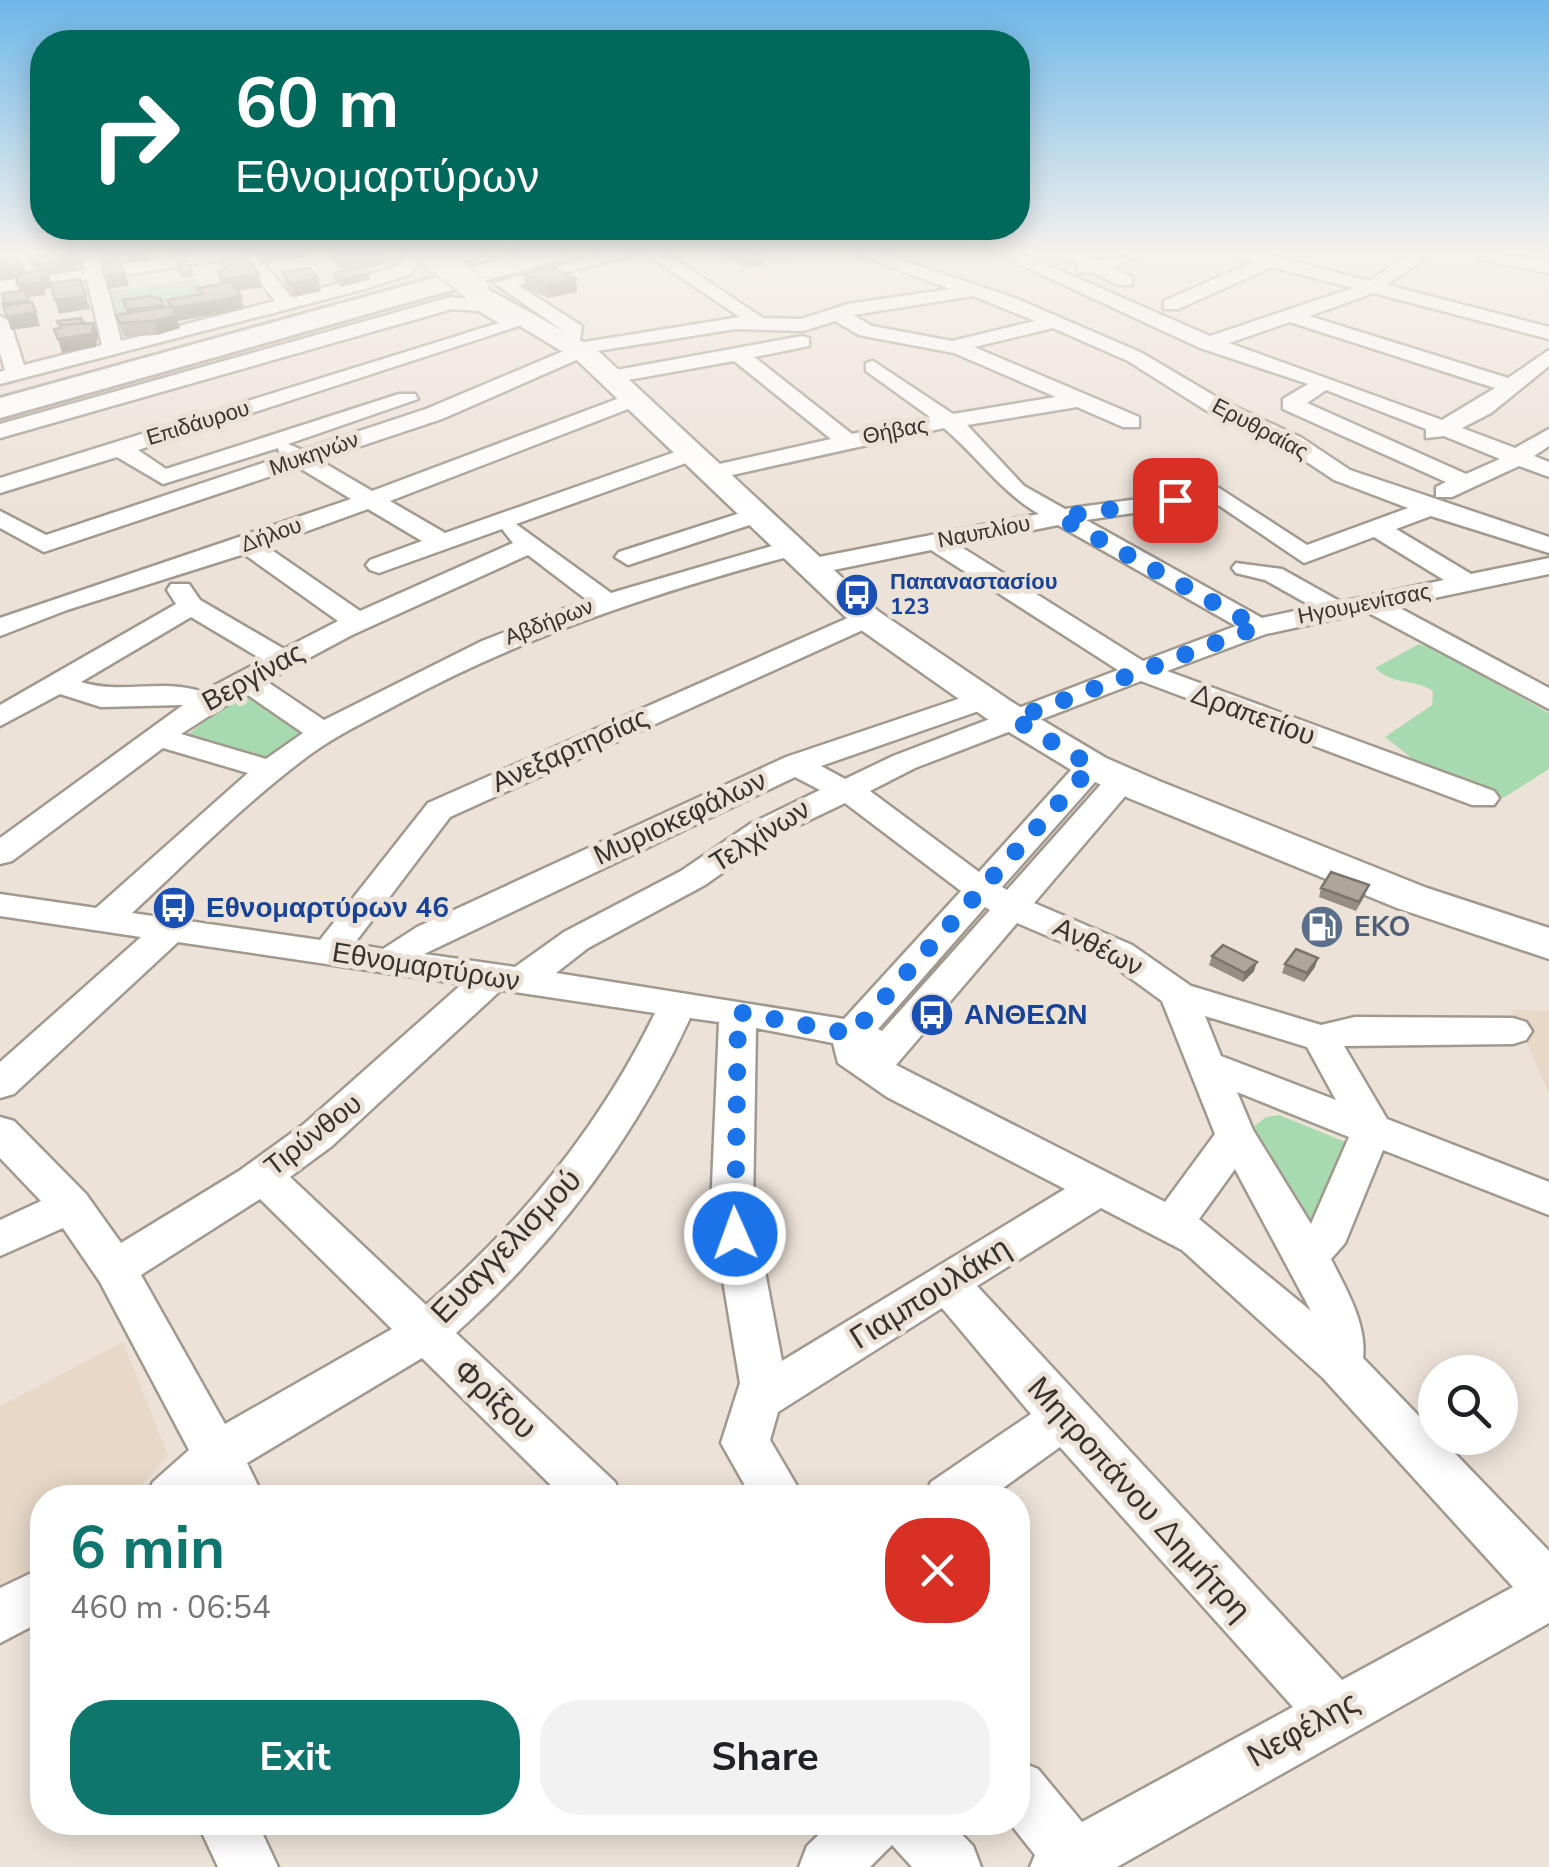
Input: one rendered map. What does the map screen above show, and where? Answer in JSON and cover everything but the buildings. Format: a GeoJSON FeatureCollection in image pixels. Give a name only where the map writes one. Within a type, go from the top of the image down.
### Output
{"type":"FeatureCollection","features":[{"type":"Feature","properties":{"kind":"highway"},"geometry":{"type":"LineString","coordinates":[[6,382],[175,341]]}},
{"type":"Feature","properties":{"kind":"highway"},"geometry":{"type":"LineString","coordinates":[[0,408],[238,341]]}},
{"type":"Feature","properties":{"kind":"highway"},"geometry":{"type":"LineString","coordinates":[[0,417],[288,341]]}},
{"type":"Feature","properties":{"kind":"main road"},"geometry":{"type":"LineString","coordinates":[[564,341],[703,462],[866,618],[1014,719],[1108,773],[1368,881],[1549,944]]}},
{"type":"Feature","properties":{"kind":"street"},"geometry":{"type":"LineString","coordinates":[[111,341],[113,350]]}},
{"type":"Feature","properties":{"kind":"street"},"geometry":{"type":"LineString","coordinates":[[4,347],[6,382],[147,341]]}},
{"type":"Feature","properties":{"kind":"street"},"geometry":{"type":"LineString","coordinates":[[0,431],[316,341]]}},
{"type":"Feature","properties":{"kind":"street","name":"Επιδάυρου"},"geometry":{"type":"LineString","coordinates":[[0,486],[226,415],[552,341]]}},
{"type":"Feature","properties":{"kind":"street","name":"Μυκηνών"},"geometry":{"type":"LineString","coordinates":[[3,522],[44,544],[466,401],[558,341]]}},
{"type":"Feature","properties":{"kind":"street","name":"Δήλου"},"geometry":{"type":"LineString","coordinates":[[0,628],[89,594],[158,576],[533,441],[622,388],[737,354],[804,341]]}},
{"type":"Feature","properties":{"kind":"street"},"geometry":{"type":"LineString","coordinates":[[927,341],[954,346],[1131,422]]}},
{"type":"Feature","properties":{"kind":"street"},"geometry":{"type":"LineString","coordinates":[[954,346],[974,341]]}},
{"type":"Feature","properties":{"kind":"street","name":"Ερυθραίας"},"geometry":{"type":"LineString","coordinates":[[1097,341],[1143,362],[1215,406],[1294,443],[1342,475],[1426,507],[1549,544]]}},
{"type":"Feature","properties":{"kind":"street"},"geometry":{"type":"LineString","coordinates":[[1143,362],[1210,341]]}},
{"type":"Feature","properties":{"kind":"street"},"geometry":{"type":"LineString","coordinates":[[1404,341],[1462,354],[1511,386]]}},
{"type":"Feature","properties":{"kind":"street"},"geometry":{"type":"LineString","coordinates":[[1462,354],[1483,341]]}},
{"type":"Feature","properties":{"kind":"street"},"geometry":{"type":"LineString","coordinates":[[1205,342],[1450,428],[1549,470]]}},
{"type":"Feature","properties":{"kind":"street"},"geometry":{"type":"LineString","coordinates":[[737,354],[846,441]]}},
{"type":"Feature","properties":{"kind":"street"},"geometry":{"type":"LineString","coordinates":[[1388,450],[1450,428],[1549,356]]}},
{"type":"Feature","properties":{"kind":"street"},"geometry":{"type":"LineString","coordinates":[[873,367],[948,421],[1001,469],[1016,491],[1258,627]]}},
{"type":"Feature","properties":{"kind":"street"},"geometry":{"type":"LineString","coordinates":[[1324,382],[1291,404],[1465,482]]}},
{"type":"Feature","properties":{"kind":"street"},"geometry":{"type":"LineString","coordinates":[[119,448],[162,477],[441,390],[466,401]]}},
{"type":"Feature","properties":{"kind":"street","name":"Θήβας"},"geometry":{"type":"LineString","coordinates":[[379,565],[500,522],[703,462],[1079,400]]}},
{"type":"Feature","properties":{"kind":"street"},"geometry":{"type":"LineString","coordinates":[[226,415],[442,542]]}},
{"type":"Feature","properties":{"kind":"street"},"geometry":{"type":"LineString","coordinates":[[1376,528],[1426,507],[1465,482],[1519,458],[1549,436]]}},
{"type":"Feature","properties":{"kind":"street","name":"Ναυπλίου"},"geometry":{"type":"LineString","coordinates":[[799,558],[936,542],[1059,517],[1219,495],[1304,555],[1376,528]]}},
{"type":"Feature","properties":{"kind":"street"},"geometry":{"type":"LineString","coordinates":[[628,557],[756,515]]}},
{"type":"Feature","properties":{"kind":"street"},"geometry":{"type":"LineString","coordinates":[[500,522],[604,601]]}},
{"type":"Feature","properties":{"kind":"street"},"geometry":{"type":"LineString","coordinates":[[1376,528],[1467,583]]}},
{"type":"Feature","properties":{"kind":"street","name":"Δραπετίου"},"geometry":{"type":"LineString","coordinates":[[936,542],[1137,670],[1483,798]]}},
{"type":"Feature","properties":{"kind":"street"},"geometry":{"type":"LineString","coordinates":[[246,544],[358,622]]}},
{"type":"Feature","properties":{"kind":"street","name":"Βεργίνας"},"geometry":{"type":"LineString","coordinates":[[0,854],[204,703],[358,622],[532,544]]}},
{"type":"Feature","properties":{"kind":"street","name":"Αβδήρων"},"geometry":{"type":"LineString","coordinates":[[272,770],[323,732],[468,654],[604,601],[799,558]]}},
{"type":"Feature","properties":{"kind":"street","name":"Ηγουμενίτσας"},"geometry":{"type":"LineString","coordinates":[[1014,719],[1258,627],[1549,566]]}},
{"type":"Feature","properties":{"kind":"street"},"geometry":{"type":"LineString","coordinates":[[1245,568],[1273,574],[1335,609]]}},
{"type":"Feature","properties":{"kind":"street"},"geometry":{"type":"LineString","coordinates":[[158,576],[179,590],[191,606],[282,660]]}},
{"type":"Feature","properties":{"kind":"street"},"geometry":{"type":"LineString","coordinates":[[89,594],[134,638]]}},
{"type":"Feature","properties":{"kind":"street"},"geometry":{"type":"LineString","coordinates":[[1370,602],[1549,700]]}},
{"type":"Feature","properties":{"kind":"street"},"geometry":{"type":"LineString","coordinates":[[0,718],[191,606]]}},
{"type":"Feature","properties":{"kind":"street","name":"Ανεξαρτησίας"},"geometry":{"type":"LineString","coordinates":[[329,952],[439,810],[866,618]]}},
{"type":"Feature","properties":{"kind":"street"},"geometry":{"type":"LineString","coordinates":[[245,680],[323,732]]}},
{"type":"Feature","properties":{"kind":"street"},"geometry":{"type":"LineString","coordinates":[[54,683],[101,698],[180,694],[204,703]]}},
{"type":"Feature","properties":{"kind":"street","name":"Μυριοκεφάλων"},"geometry":{"type":"LineString","coordinates":[[389,961],[429,935],[798,764],[983,700]]}},
{"type":"Feature","properties":{"kind":"street","name":"Τελχίνων"},"geometry":{"type":"LineString","coordinates":[[507,979],[675,889],[760,831],[840,789],[1014,719]]}},
{"type":"Feature","properties":{"kind":"street"},"geometry":{"type":"LineString","coordinates":[[157,737],[272,770]]}},
{"type":"Feature","properties":{"kind":"street","name":"Ανθέων"},"geometry":{"type":"LineString","coordinates":[[798,764],[880,811],[994,897],[1094,941],[1166,982],[1178,994]]}},
{"type":"Feature","properties":{"kind":"street"},"geometry":{"type":"LineString","coordinates":[[103,920],[272,770]]}},
{"type":"Feature","properties":{"kind":"street"},"geometry":{"type":"LineString","coordinates":[[1108,773],[994,897],[865,1048],[1102,1186],[1174,1223],[1235,1268],[1338,1364],[1549,1591]]}},
{"type":"Feature","properties":{"kind":"street","name":"Εθνομαρτύρων"},"geometry":{"type":"LineString","coordinates":[[0,905],[738,1012],[865,1048]]}},
{"type":"Feature","properties":{"kind":"street"},"geometry":{"type":"LineString","coordinates":[[0,1084],[170,930]]}},
{"type":"Feature","properties":{"kind":"street","name":"Τιρύνθου"},"geometry":{"type":"LineString","coordinates":[[115,1269],[262,1176],[507,979]]}},
{"type":"Feature","properties":{"kind":"street"},"geometry":{"type":"LineString","coordinates":[[1178,994],[1321,1038],[1355,1030],[1513,1032]]}},
{"type":"Feature","properties":{"kind":"street"},"geometry":{"type":"LineString","coordinates":[[1178,994],[1236,1136],[1304,1253],[1342,1329],[1345,1353],[1338,1364]]}},
{"type":"Feature","properties":{"kind":"street","name":"Ευαγγελισμού"},"geometry":{"type":"LineString","coordinates":[[184,1485],[217,1455],[424,1332],[480,1283],[587,1162],[644,1079],[678,1004]]}},
{"type":"Feature","properties":{"kind":"street"},"geometry":{"type":"LineString","coordinates":[[738,1012],[732,1208],[761,1359],[759,1399],[747,1424],[745,1443],[772,1485]]}},
{"type":"Feature","properties":{"kind":"street"},"geometry":{"type":"LineString","coordinates":[[1321,1038],[1372,1129]]}},
{"type":"Feature","properties":{"kind":"street"},"geometry":{"type":"LineString","coordinates":[[1204,1064],[1549,1200]]}},
{"type":"Feature","properties":{"kind":"street"},"geometry":{"type":"LineString","coordinates":[[1304,1253],[1324,1243],[1372,1129]]}},
{"type":"Feature","properties":{"kind":"street"},"geometry":{"type":"LineString","coordinates":[[0,1132],[71,1206],[115,1269],[233,1485]]}},
{"type":"Feature","properties":{"kind":"street"},"geometry":{"type":"LineString","coordinates":[[1174,1223],[1236,1136]]}},
{"type":"Feature","properties":{"kind":"street","name":"Φρίξου"},"geometry":{"type":"LineString","coordinates":[[262,1176],[584,1485]]}},
{"type":"Feature","properties":{"kind":"street","name":"Γιαμπουλάκη"},"geometry":{"type":"LineString","coordinates":[[759,1399],[1102,1186]]}},
{"type":"Feature","properties":{"kind":"street"},"geometry":{"type":"LineString","coordinates":[[0,1239],[71,1206]]}},
{"type":"Feature","properties":{"kind":"street","name":"Μητροπάνου Δημήτρη"},"geometry":{"type":"LineString","coordinates":[[947,1283],[1064,1418],[1334,1712]]}},
{"type":"Feature","properties":{"kind":"street"},"geometry":{"type":"LineString","coordinates":[[967,1485],[1064,1418]]}},
{"type":"Feature","properties":{"kind":"street","name":"Νεφέλης"},"geometry":{"type":"LineString","coordinates":[[1066,1862],[1549,1591]]}},
{"type":"Feature","properties":{"kind":"street"},"geometry":{"type":"LineString","coordinates":[[0,1616],[30,1600]]}},
{"type":"Feature","properties":{"kind":"street"},"geometry":{"type":"LineString","coordinates":[[1030,1807],[1066,1862]]}},
{"type":"Feature","properties":{"kind":"street"},"geometry":{"type":"LineString","coordinates":[[232,1835],[248,1867]]}},
{"type":"Feature","properties":{"kind":"street"},"geometry":{"type":"LineString","coordinates":[[828,1867],[861,1835]]}},
{"type":"Feature","properties":{"kind":"street"},"geometry":{"type":"LineString","coordinates":[[922,1835],[952,1867]]}},
{"type":"Feature","properties":{"kind":"shaded area"},"geometry":{"type":"Polygon","coordinates":[[[1512,1010],[1549,1011],[1549,1093],[1512,1010]]]}},
{"type":"Feature","properties":{"kind":"shaded area"},"geometry":{"type":"Polygon","coordinates":[[[123,1342],[168,1456],[141,1485],[30,1485],[30,1571],[0,1587],[0,1406],[123,1342]]]}},
{"type":"Feature","properties":{"kind":"green space"},"geometry":{"type":"Polygon","coordinates":[[[1419,644],[1435,649],[1549,713],[1549,769],[1503,798],[1423,767],[1385,737],[1432,705],[1433,691],[1389,677],[1375,668],[1419,644]]]}},
{"type":"Feature","properties":{"kind":"green space"},"geometry":{"type":"Polygon","coordinates":[[[242,690],[307,734],[277,764],[185,737],[242,690]]]}},
{"type":"Feature","properties":{"kind":"green space"},"geometry":{"type":"Polygon","coordinates":[[[1279,1115],[1348,1143],[1309,1229],[1251,1129],[1266,1117],[1279,1115]]]}},
{"type":"Feature","properties":{"kind":"place","name":"Παπαναστασίου 123"},"geometry":{"type":"Point","coordinates":[857,595]}},
{"type":"Feature","properties":{"kind":"place","name":"Εθνομαρτύρων 46"},"geometry":{"type":"Point","coordinates":[174,908]}},
{"type":"Feature","properties":{"kind":"place","name":"EKO"},"geometry":{"type":"Point","coordinates":[1322,927]}},
{"type":"Feature","properties":{"kind":"place","name":"ΑΝΘΕΩΝ"},"geometry":{"type":"Point","coordinates":[932,1015]}},
{"type":"Feature","properties":{"kind":"route"},"geometry":{"type":"LineString","coordinates":[[735,1234],[732,1208],[738,1012],[852,1034],[1092,766],[1014,719],[1258,627],[1139,557],[1059,517],[1175,500]]}}]}
